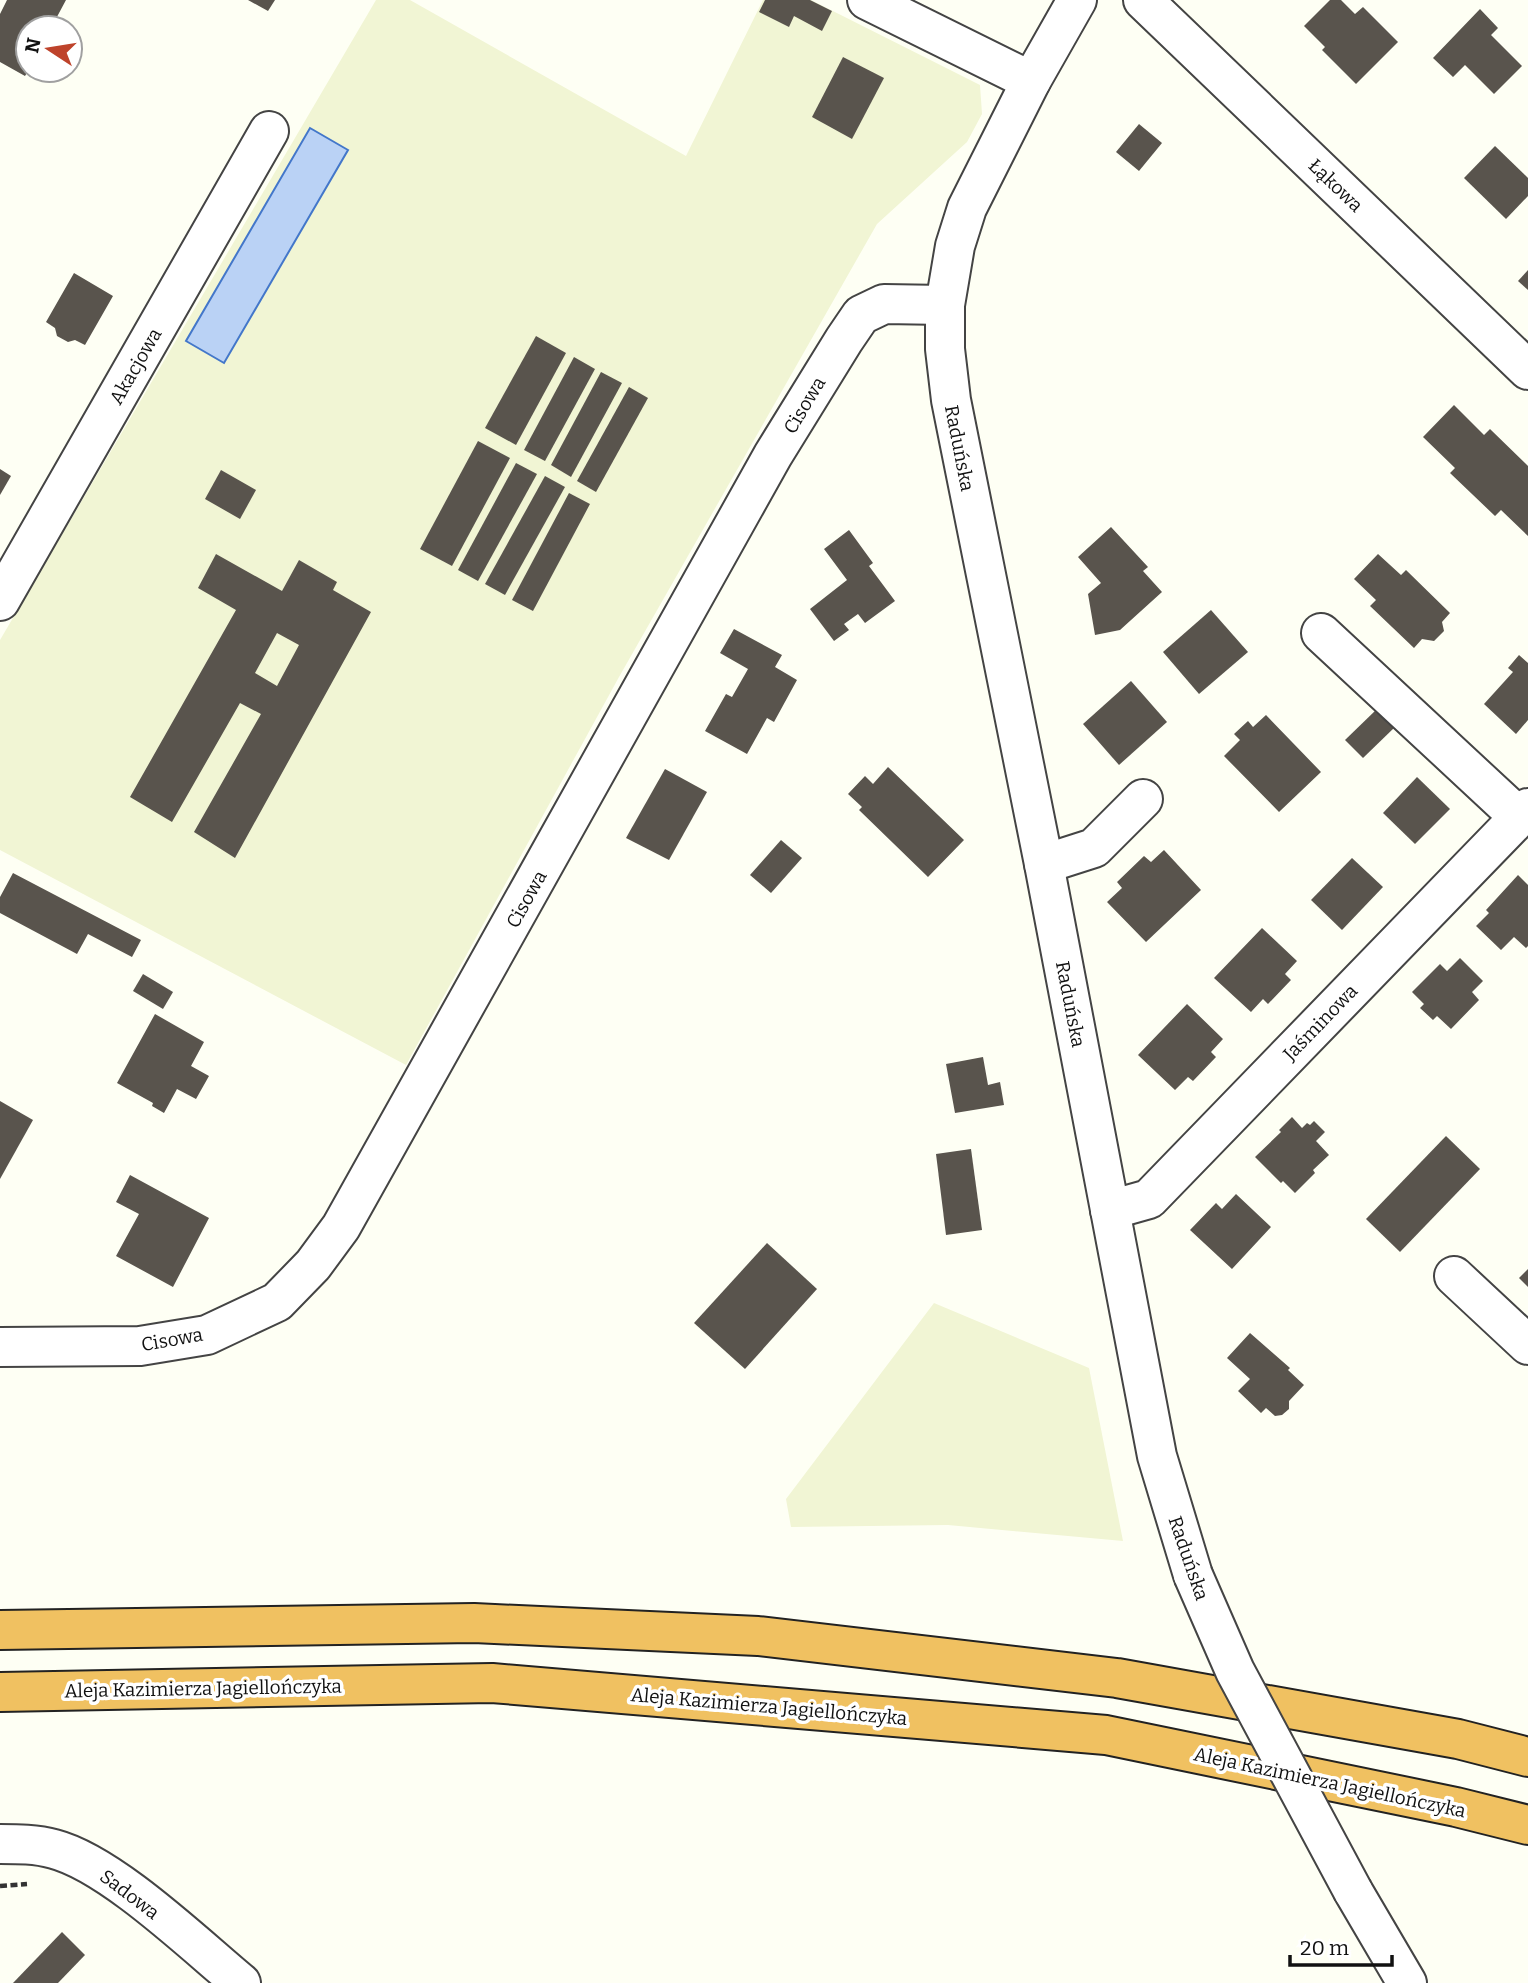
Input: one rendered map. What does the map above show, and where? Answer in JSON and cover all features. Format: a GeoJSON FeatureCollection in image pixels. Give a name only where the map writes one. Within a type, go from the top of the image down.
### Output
{"type":"FeatureCollection","features":[{"type":"Feature","properties":{"kind":"highway"},"geometry":{"type":"LineString","coordinates":[[0,1630],[474,1623],[758,1636],[1117,1678],[1458,1739],[1528,1757]]}},
{"type":"Feature","properties":{"kind":"highway","name":"Aleja Kazimierza Jagiellończyka"},"geometry":{"type":"LineString","coordinates":[[0,1692],[492,1683],[1064,1731],[1106,1735],[1456,1807],[1528,1825]]}},
{"type":"Feature","properties":{"kind":"street"},"geometry":{"type":"LineString","coordinates":[[867,0],[1031,81]]}},
{"type":"Feature","properties":{"kind":"street","name":"Raduńska"},"geometry":{"type":"LineString","coordinates":[[1077,0],[1031,81],[967,208],[956,246],[945,305],[945,349],[951,400],[1044,864],[1157,1456],[1193,1575],[1234,1671],[1353,1891],[1407,1983]]}},
{"type":"Feature","properties":{"kind":"street","name":"Łąkowa"},"geometry":{"type":"LineString","coordinates":[[1143,0],[1528,370]]}},
{"type":"Feature","properties":{"kind":"street","name":"Akacjowa"},"geometry":{"type":"LineString","coordinates":[[0,601],[270,131]]}},
{"type":"Feature","properties":{"kind":"street","name":"Cisowa"},"geometry":{"type":"LineString","coordinates":[[0,1347],[140,1346],[207,1335],[277,1302],[313,1265],[341,1227],[773,454],[844,340],[861,315],[884,304],[945,305]]}},
{"type":"Feature","properties":{"kind":"street","name":"Jaśminowa"},"geometry":{"type":"LineString","coordinates":[[1110,1210],[1149,1199],[1523,812],[1321,633]]}},
{"type":"Feature","properties":{"kind":"street"},"geometry":{"type":"LineString","coordinates":[[1044,864],[1094,848],[1143,799]]}},
{"type":"Feature","properties":{"kind":"street"},"geometry":{"type":"LineString","coordinates":[[1454,1276],[1528,1345]]}},
{"type":"Feature","properties":{"kind":"street","name":"Sadowa"},"geometry":{"type":"LineString","coordinates":[[0,1844],[27,1844],[54,1849],[100,1870],[241,1983]]}},
{"type":"Feature","properties":{"kind":"green space"},"geometry":{"type":"Polygon","coordinates":[[[376,0],[410,0],[686,156],[763,0],[811,0],[980,85],[982,114],[967,142],[877,224],[619,677],[406,1065],[0,850],[0,640],[376,0]]]}},
{"type":"Feature","properties":{"kind":"green space"},"geometry":{"type":"Polygon","coordinates":[[[934,1303],[1089,1368],[1123,1541],[948,1525],[791,1527],[786,1499],[934,1303]]]}},
{"type":"Feature","properties":{"kind":"water"},"geometry":{"type":"Polygon","coordinates":[[[310,128],[348,150],[224,363],[186,341],[310,128]]]}},
{"type":"Feature","properties":{"kind":"building"},"geometry":{"type":"Polygon","coordinates":[[[7,0],[66,0],[58,14],[14,14],[14,70],[0,62],[0,14],[7,0]]]}},
{"type":"Feature","properties":{"kind":"building"},"geometry":{"type":"Polygon","coordinates":[[[248,0],[275,0],[268,11],[248,0]]]}},
{"type":"Feature","properties":{"kind":"building"},"geometry":{"type":"Polygon","coordinates":[[[765,0],[810,0],[832,11],[822,31],[794,16],[789,27],[759,12],[765,0]]]}},
{"type":"Feature","properties":{"kind":"building"},"geometry":{"type":"Polygon","coordinates":[[[1330,0],[1341,0],[1355,14],[1363,7],[1398,42],[1356,84],[1322,50],[1325,47],[1304,26],[1330,0]]]}},
{"type":"Feature","properties":{"kind":"building"},"geometry":{"type":"Polygon","coordinates":[[[1480,9],[1498,28],[1491,35],[1522,66],[1494,94],[1465,65],[1453,77],[1433,58],[1480,9]]]}},
{"type":"Feature","properties":{"kind":"building"},"geometry":{"type":"Polygon","coordinates":[[[843,57],[884,78],[852,139],[812,117],[843,57]]]}},
{"type":"Feature","properties":{"kind":"building"},"geometry":{"type":"Polygon","coordinates":[[[1139,124],[1162,143],[1139,171],[1116,152],[1139,124]]]}},
{"type":"Feature","properties":{"kind":"building"},"geometry":{"type":"Polygon","coordinates":[[[1495,146],[1528,178],[1528,196],[1506,219],[1464,178],[1495,146]]]}},
{"type":"Feature","properties":{"kind":"building"},"geometry":{"type":"Polygon","coordinates":[[[1528,270],[1528,290],[1518,281],[1528,270]]]}},
{"type":"Feature","properties":{"kind":"building"},"geometry":{"type":"Polygon","coordinates":[[[74,273],[113,296],[85,345],[75,340],[68,342],[57,336],[55,328],[46,322],[74,273]]]}},
{"type":"Feature","properties":{"kind":"building"},"geometry":{"type":"Polygon","coordinates":[[[536,336],[566,353],[516,445],[485,428],[536,336]]]}},
{"type":"Feature","properties":{"kind":"building"},"geometry":{"type":"Polygon","coordinates":[[[574,357],[595,369],[545,461],[524,450],[574,357]]]}},
{"type":"Feature","properties":{"kind":"building"},"geometry":{"type":"Polygon","coordinates":[[[601,372],[622,383],[571,477],[551,465],[601,372]]]}},
{"type":"Feature","properties":{"kind":"building"},"geometry":{"type":"Polygon","coordinates":[[[629,387],[648,398],[596,492],[577,481],[629,387]]]}},
{"type":"Feature","properties":{"kind":"building"},"geometry":{"type":"Polygon","coordinates":[[[1454,405],[1484,435],[1490,429],[1528,466],[1528,536],[1501,510],[1495,516],[1450,473],[1455,468],[1423,437],[1454,405]]]}},
{"type":"Feature","properties":{"kind":"building"},"geometry":{"type":"Polygon","coordinates":[[[478,441],[510,458],[452,566],[420,549],[478,441]]]}},
{"type":"Feature","properties":{"kind":"building"},"geometry":{"type":"Polygon","coordinates":[[[516,463],[537,474],[478,581],[458,570],[516,463]]]}},
{"type":"Feature","properties":{"kind":"building"},"geometry":{"type":"Polygon","coordinates":[[[0,469],[11,476],[0,495],[0,469]]]}},
{"type":"Feature","properties":{"kind":"building"},"geometry":{"type":"Polygon","coordinates":[[[221,470],[256,490],[240,519],[205,499],[221,470]]]}},
{"type":"Feature","properties":{"kind":"building"},"geometry":{"type":"Polygon","coordinates":[[[545,476],[565,487],[505,595],[485,584],[545,476]]]}},
{"type":"Feature","properties":{"kind":"building"},"geometry":{"type":"Polygon","coordinates":[[[569,493],[590,504],[533,611],[512,600],[569,493]]]}},
{"type":"Feature","properties":{"kind":"building"},"geometry":{"type":"Polygon","coordinates":[[[1111,527],[1148,567],[1143,571],[1162,592],[1120,630],[1095,635],[1088,594],[1101,583],[1078,557],[1111,527]]]}},
{"type":"Feature","properties":{"kind":"building"},"geometry":{"type":"Polygon","coordinates":[[[849,530],[873,563],[869,566],[895,601],[865,623],[858,614],[844,624],[849,630],[834,641],[810,609],[847,580],[824,549],[849,530]]]}},
{"type":"Feature","properties":{"kind":"building"},"geometry":{"type":"Polygon","coordinates":[[[216,554],[282,591],[299,560],[337,582],[333,590],[371,612],[235,858],[194,832],[261,714],[240,703],[172,822],[130,797],[236,610],[198,588],[216,554]],[[277,633],[255,673],[277,686],[299,645],[277,633]]]}},
{"type":"Feature","properties":{"kind":"building"},"geometry":{"type":"Polygon","coordinates":[[[1378,554],[1401,575],[1406,570],[1450,613],[1442,622],[1444,631],[1434,641],[1422,639],[1414,648],[1370,606],[1376,600],[1354,579],[1378,554]]]}},
{"type":"Feature","properties":{"kind":"building"},"geometry":{"type":"Polygon","coordinates":[[[1211,610],[1248,652],[1199,694],[1163,652],[1211,610]]]}},
{"type":"Feature","properties":{"kind":"building"},"geometry":{"type":"Polygon","coordinates":[[[734,629],[782,655],[775,667],[797,680],[774,722],[767,718],[747,754],[705,731],[726,694],[732,697],[748,669],[720,653],[734,629]]]}},
{"type":"Feature","properties":{"kind":"building"},"geometry":{"type":"Polygon","coordinates":[[[1519,655],[1528,663],[1528,720],[1516,734],[1484,704],[1513,672],[1508,668],[1519,655]]]}},
{"type":"Feature","properties":{"kind":"building"},"geometry":{"type":"Polygon","coordinates":[[[1131,681],[1167,722],[1119,765],[1083,724],[1131,681]]]}},
{"type":"Feature","properties":{"kind":"building"},"geometry":{"type":"Polygon","coordinates":[[[1378,708],[1396,726],[1363,758],[1345,740],[1378,708]]]}},
{"type":"Feature","properties":{"kind":"building"},"geometry":{"type":"Polygon","coordinates":[[[1266,715],[1321,772],[1279,812],[1224,756],[1240,740],[1234,734],[1248,721],[1253,727],[1266,715]]]}},
{"type":"Feature","properties":{"kind":"building"},"geometry":{"type":"Polygon","coordinates":[[[888,767],[964,840],[928,877],[859,810],[862,807],[848,794],[865,776],[873,784],[888,767]]]}},
{"type":"Feature","properties":{"kind":"building"},"geometry":{"type":"Polygon","coordinates":[[[665,769],[707,792],[669,860],[626,838],[665,769]]]}},
{"type":"Feature","properties":{"kind":"building"},"geometry":{"type":"Polygon","coordinates":[[[1417,777],[1450,809],[1415,844],[1383,813],[1417,777]]]}},
{"type":"Feature","properties":{"kind":"building"},"geometry":{"type":"Polygon","coordinates":[[[781,840],[802,858],[771,893],[750,875],[781,840]]]}},
{"type":"Feature","properties":{"kind":"building"},"geometry":{"type":"Polygon","coordinates":[[[1164,850],[1201,890],[1146,942],[1107,902],[1122,888],[1117,882],[1144,856],[1151,862],[1164,850]]]}},
{"type":"Feature","properties":{"kind":"building"},"geometry":{"type":"Polygon","coordinates":[[[1352,858],[1383,887],[1342,930],[1311,900],[1352,858]]]}},
{"type":"Feature","properties":{"kind":"building"},"geometry":{"type":"Polygon","coordinates":[[[13,873],[141,940],[132,957],[88,934],[77,954],[0,913],[0,897],[13,873]]]}},
{"type":"Feature","properties":{"kind":"building"},"geometry":{"type":"Polygon","coordinates":[[[1518,875],[1528,885],[1528,946],[1526,948],[1514,937],[1501,950],[1476,926],[1489,913],[1486,910],[1518,875]]]}},
{"type":"Feature","properties":{"kind":"building"},"geometry":{"type":"Polygon","coordinates":[[[1262,928],[1297,961],[1285,974],[1291,980],[1268,1004],[1263,999],[1251,1012],[1214,978],[1262,928]]]}},
{"type":"Feature","properties":{"kind":"building"},"geometry":{"type":"Polygon","coordinates":[[[1460,958],[1483,981],[1472,992],[1479,1000],[1451,1029],[1437,1016],[1433,1020],[1420,1008],[1424,1004],[1412,992],[1440,964],[1447,971],[1460,958]]]}},
{"type":"Feature","properties":{"kind":"building"},"geometry":{"type":"Polygon","coordinates":[[[143,974],[173,992],[163,1009],[133,991],[143,974]]]}},
{"type":"Feature","properties":{"kind":"building"},"geometry":{"type":"Polygon","coordinates":[[[1187,1004],[1223,1039],[1211,1052],[1216,1057],[1193,1081],[1188,1077],[1175,1090],[1138,1055],[1187,1004]]]}},
{"type":"Feature","properties":{"kind":"building"},"geometry":{"type":"Polygon","coordinates":[[[155,1014],[204,1042],[191,1066],[209,1076],[196,1099],[177,1089],[164,1113],[152,1106],[153,1103],[117,1083],[155,1014]]]}},
{"type":"Feature","properties":{"kind":"building"},"geometry":{"type":"Polygon","coordinates":[[[983,1057],[988,1085],[1000,1082],[1004,1105],[955,1113],[946,1064],[983,1057]]]}},
{"type":"Feature","properties":{"kind":"building"},"geometry":{"type":"Polygon","coordinates":[[[0,1101],[33,1120],[0,1179],[0,1101]]]}},
{"type":"Feature","properties":{"kind":"building"},"geometry":{"type":"Polygon","coordinates":[[[1292,1117],[1302,1128],[1314,1121],[1325,1132],[1316,1141],[1329,1155],[1295,1193],[1255,1157],[1281,1132],[1279,1130],[1292,1117]]]}},
{"type":"Feature","properties":{"kind":"building"},"geometry":{"type":"Polygon","coordinates":[[[1446,1136],[1480,1169],[1400,1252],[1366,1219],[1446,1136]]]}},
{"type":"Feature","properties":{"kind":"building"},"geometry":{"type":"Polygon","coordinates":[[[971,1149],[982,1230],[946,1235],[936,1154],[971,1149]]]}},
{"type":"Feature","properties":{"kind":"building"},"geometry":{"type":"Polygon","coordinates":[[[130,1175],[209,1218],[173,1287],[116,1256],[139,1214],[116,1202],[130,1175]]]}},
{"type":"Feature","properties":{"kind":"building"},"geometry":{"type":"Polygon","coordinates":[[[1236,1194],[1271,1227],[1232,1269],[1190,1230],[1216,1203],[1222,1209],[1236,1194]]]}},
{"type":"Feature","properties":{"kind":"building"},"geometry":{"type":"Polygon","coordinates":[[[767,1243],[817,1289],[745,1369],[694,1323],[767,1243]]]}},
{"type":"Feature","properties":{"kind":"building"},"geometry":{"type":"Polygon","coordinates":[[[1528,1269],[1528,1287],[1519,1278],[1528,1269]]]}},
{"type":"Feature","properties":{"kind":"building"},"geometry":{"type":"Polygon","coordinates":[[[1250,1333],[1290,1368],[1288,1370],[1304,1385],[1289,1401],[1289,1409],[1282,1415],[1275,1416],[1266,1408],[1261,1413],[1238,1391],[1250,1379],[1227,1358],[1250,1333]]]}},
{"type":"Feature","properties":{"kind":"building"},"geometry":{"type":"Polygon","coordinates":[[[62,1932],[85,1955],[58,1983],[13,1983],[62,1932]]]}}]}
